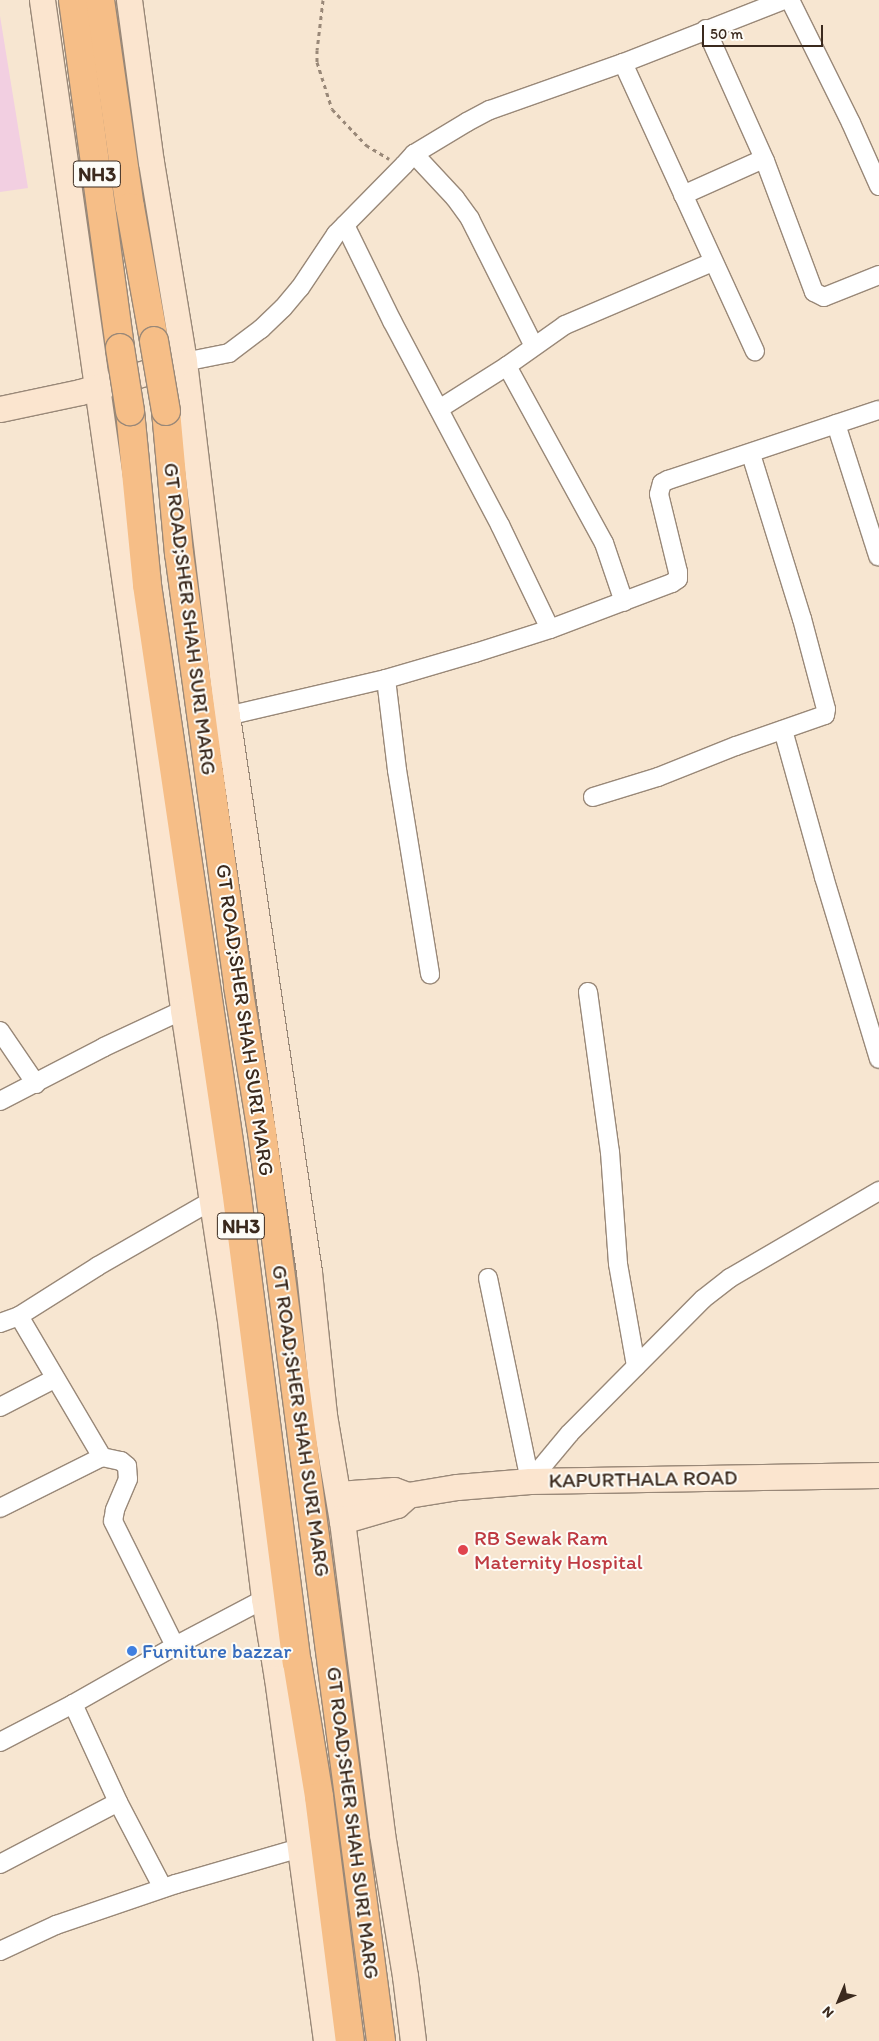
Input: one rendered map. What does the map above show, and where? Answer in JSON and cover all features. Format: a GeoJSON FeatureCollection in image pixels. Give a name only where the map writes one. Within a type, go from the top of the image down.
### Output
{"type":"FeatureCollection","features":[{"type":"Feature","properties":{"kind":"highway","name":"GT ROAD;SHER SHAH SURI MARG"},"geometry":{"type":"LineString","coordinates":[[73,0],[130,412],[147,585],[236,1189],[297,1662],[319,1797],[350,2041]]}},
{"type":"Feature","properties":{"kind":"highway","name":"GT ROAD;SHER SHAH SURI MARG"},"geometry":{"type":"LineString","coordinates":[[100,0],[130,207],[166,411],[179,553],[238,986],[264,1151],[381,2041]]}},
{"type":"Feature","properties":{"kind":"main road"},"geometry":{"type":"LineString","coordinates":[[42,0],[183,1010],[211,1201],[230,1313],[264,1600],[277,1678],[326,2041]]}},
{"type":"Feature","properties":{"kind":"main road"},"geometry":{"type":"LineString","coordinates":[[129,0],[151,162],[184,362],[227,716],[309,1272],[324,1415],[342,1521],[382,1834],[405,1976],[413,2041]]}},
{"type":"Feature","properties":{"kind":"main road"},"geometry":{"type":"LineString","coordinates":[[0,409],[80,392],[184,362]]}},
{"type":"Feature","properties":{"kind":"main road","name":"KAPURTHALA ROAD"},"geometry":{"type":"LineString","coordinates":[[338,1494],[394,1490],[408,1495],[457,1487],[530,1481],[879,1475]]}},
{"type":"Feature","properties":{"kind":"main road","name":"KAPURTHALA ROAD"},"geometry":{"type":"LineString","coordinates":[[342,1521],[397,1505],[408,1495]]}},
{"type":"Feature","properties":{"kind":"street"},"geometry":{"type":"LineString","coordinates":[[184,362],[229,353],[261,329],[289,301],[329,242],[409,160],[490,110],[623,62],[784,0]]}},
{"type":"Feature","properties":{"kind":"street"},"geometry":{"type":"LineString","coordinates":[[790,0],[851,123],[879,186]]}},
{"type":"Feature","properties":{"kind":"street"},"geometry":{"type":"LineString","coordinates":[[706,29],[764,159],[812,288],[817,295],[824,297],[879,275]]}},
{"type":"Feature","properties":{"kind":"street"},"geometry":{"type":"LineString","coordinates":[[623,62],[755,351]]}},
{"type":"Feature","properties":{"kind":"street"},"geometry":{"type":"LineString","coordinates":[[683,195],[764,159]]}},
{"type":"Feature","properties":{"kind":"street"},"geometry":{"type":"LineString","coordinates":[[409,160],[455,198],[470,219],[534,346]]}},
{"type":"Feature","properties":{"kind":"street"},"geometry":{"type":"LineString","coordinates":[[345,225],[500,525],[550,630]]}},
{"type":"Feature","properties":{"kind":"street"},"geometry":{"type":"LineString","coordinates":[[439,409],[579,317],[713,262]]}},
{"type":"Feature","properties":{"kind":"street"},"geometry":{"type":"LineString","coordinates":[[507,366],[604,543],[624,602]]}},
{"type":"Feature","properties":{"kind":"street"},"geometry":{"type":"LineString","coordinates":[[227,716],[386,680],[550,630],[678,579],[678,572],[659,494],[662,483],[879,410]]}},
{"type":"Feature","properties":{"kind":"street"},"geometry":{"type":"LineString","coordinates":[[836,424],[878,556]]}},
{"type":"Feature","properties":{"kind":"street"},"geometry":{"type":"LineString","coordinates":[[593,797],[658,777],[711,755],[823,717],[826,709],[802,619],[751,454]]}},
{"type":"Feature","properties":{"kind":"street"},"geometry":{"type":"LineString","coordinates":[[386,680],[396,770],[430,974]]}},
{"type":"Feature","properties":{"kind":"street"},"geometry":{"type":"LineString","coordinates":[[783,730],[824,878],[879,1059]]}},
{"type":"Feature","properties":{"kind":"street"},"geometry":{"type":"LineString","coordinates":[[588,992],[610,1152],[618,1264],[636,1366]]}},
{"type":"Feature","properties":{"kind":"street"},"geometry":{"type":"LineString","coordinates":[[0,1101],[36,1084],[104,1047],[183,1010]]}},
{"type":"Feature","properties":{"kind":"street"},"geometry":{"type":"LineString","coordinates":[[0,1031],[36,1084]]}},
{"type":"Feature","properties":{"kind":"street"},"geometry":{"type":"LineString","coordinates":[[530,1481],[570,1433],[687,1313],[730,1278],[879,1191]]}},
{"type":"Feature","properties":{"kind":"street"},"geometry":{"type":"LineString","coordinates":[[0,1323],[19,1316],[98,1266],[211,1201]]}},
{"type":"Feature","properties":{"kind":"street"},"geometry":{"type":"LineString","coordinates":[[488,1278],[530,1481]]}},
{"type":"Feature","properties":{"kind":"street"},"geometry":{"type":"LineString","coordinates":[[19,1316],[54,1379],[102,1457]]}},
{"type":"Feature","properties":{"kind":"street"},"geometry":{"type":"LineString","coordinates":[[0,1407],[54,1379]]}},
{"type":"Feature","properties":{"kind":"street"},"geometry":{"type":"LineString","coordinates":[[0,1508],[102,1457],[121,1461],[126,1466],[128,1479],[114,1510],[113,1521],[175,1646]]}},
{"type":"Feature","properties":{"kind":"street"},"geometry":{"type":"LineString","coordinates":[[0,1742],[73,1704],[175,1646],[264,1600]]}},
{"type":"Feature","properties":{"kind":"street"},"geometry":{"type":"LineString","coordinates":[[73,1704],[118,1802],[163,1888]]}},
{"type":"Feature","properties":{"kind":"street"},"geometry":{"type":"LineString","coordinates":[[0,1864],[118,1802]]}},
{"type":"Feature","properties":{"kind":"street"},"geometry":{"type":"LineString","coordinates":[[0,1950],[56,1925],[163,1888],[300,1848]]}},
{"type":"Feature","properties":{"kind":"path"},"geometry":{"type":"LineString","coordinates":[[323,0],[317,50],[318,62],[332,109],[342,122],[372,150],[409,160]]}},
{"type":"Feature","properties":{"kind":"shaded area"},"geometry":{"type":"Polygon","coordinates":[[[0,16],[28,188],[0,192],[0,16]]]}},
{"type":"Feature","properties":{"kind":"place","name":"RB Sewak Ram Maternity Hospital"},"geometry":{"type":"Point","coordinates":[463,1550]}},
{"type":"Feature","properties":{"kind":"place","name":"Furniture bazzar"},"geometry":{"type":"Point","coordinates":[132,1651]}}]}
